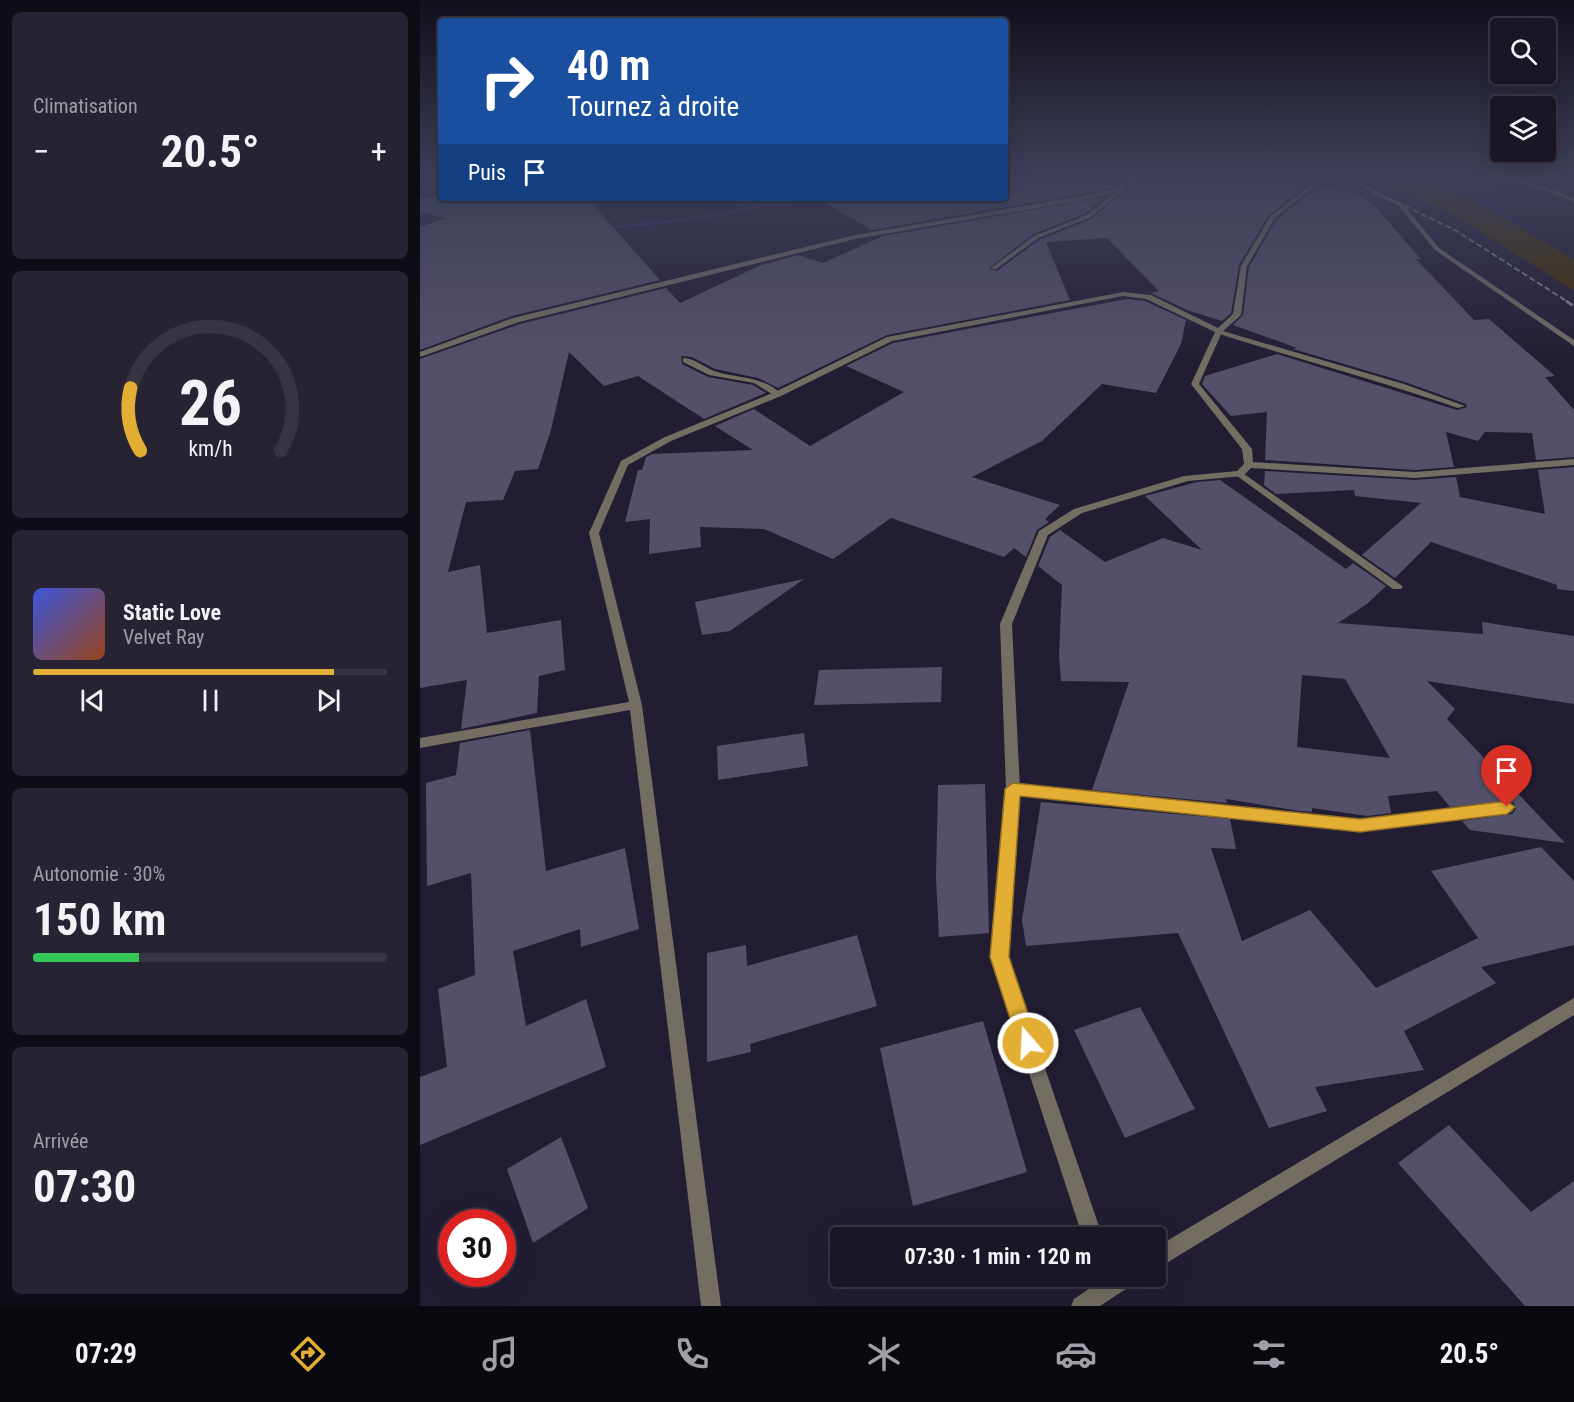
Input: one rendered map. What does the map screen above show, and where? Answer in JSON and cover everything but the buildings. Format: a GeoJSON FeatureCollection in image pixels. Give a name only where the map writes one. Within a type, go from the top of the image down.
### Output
{"type":"FeatureCollection","features":[{"type":"Feature","properties":{"kind":"street"},"geometry":{"type":"LineString","coordinates":[[420,354],[516,320],[843,240]]}},
{"type":"Feature","properties":{"kind":"street"},"geometry":{"type":"LineString","coordinates":[[994,268],[1032,240]]}},
{"type":"Feature","properties":{"kind":"street"},"geometry":{"type":"LineString","coordinates":[[1245,470],[1247,449],[1196,384],[1219,331],[1237,315],[1244,266],[1259,240]]}},
{"type":"Feature","properties":{"kind":"street"},"geometry":{"type":"LineString","coordinates":[[1430,240],[1437,249],[1574,344]]}},
{"type":"Feature","properties":{"kind":"street"},"geometry":{"type":"LineString","coordinates":[[711,1306],[636,705],[594,533],[624,463],[668,439],[778,394],[890,339],[1123,294],[1148,297],[1219,331],[1300,358],[1396,383],[1461,406]]}},
{"type":"Feature","properties":{"kind":"street"},"geometry":{"type":"LineString","coordinates":[[686,360],[712,373],[756,381],[778,394]]}},
{"type":"Feature","properties":{"kind":"street"},"geometry":{"type":"LineString","coordinates":[[1089,1227],[999,957],[1013,789],[1006,624],[1043,533],[1078,511],[1187,478],[1245,470],[1415,475],[1574,462]]}},
{"type":"Feature","properties":{"kind":"street"},"geometry":{"type":"LineString","coordinates":[[1245,470],[1397,588]]}},
{"type":"Feature","properties":{"kind":"street"},"geometry":{"type":"LineString","coordinates":[[420,742],[636,705]]}},
{"type":"Feature","properties":{"kind":"street"},"geometry":{"type":"LineString","coordinates":[[1013,789],[1360,825],[1507,807]]}},
{"type":"Feature","properties":{"kind":"street"},"geometry":{"type":"LineString","coordinates":[[1166,1253],[1574,1006]]}},
{"type":"Feature","properties":{"kind":"street"},"geometry":{"type":"LineString","coordinates":[[1081,1306],[1102,1287]]}},
{"type":"Feature","properties":{"kind":"shaded area"},"geometry":{"type":"Polygon","coordinates":[[[1493,240],[1541,240],[1574,259],[1574,291],[1493,240]]]}},
{"type":"Feature","properties":{"kind":"railway"},"geometry":{"type":"LineString","coordinates":[[1471,240],[1568,302]]}},
{"type":"Feature","properties":{"kind":"railway"},"geometry":{"type":"LineString","coordinates":[[1566,301],[1574,306]]}},
{"type":"Feature","properties":{"kind":"route"},"geometry":{"type":"LineString","coordinates":[[1028,1043],[999,957],[1013,789],[1360,825],[1507,807]]}}]}
